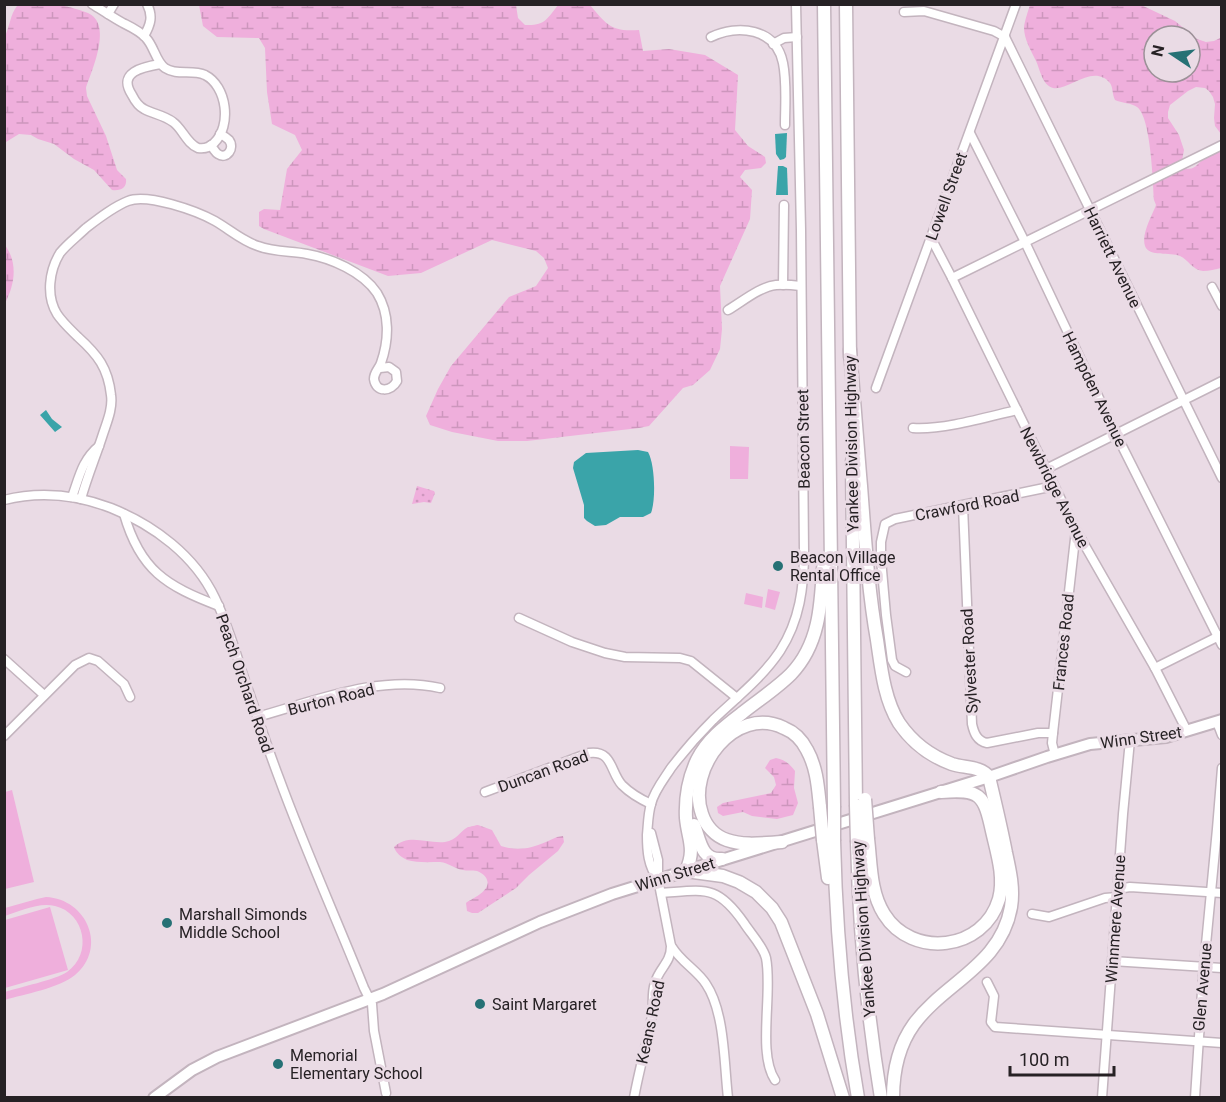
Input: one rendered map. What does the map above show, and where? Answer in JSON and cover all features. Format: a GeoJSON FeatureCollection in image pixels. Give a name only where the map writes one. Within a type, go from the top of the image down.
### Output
{"type":"FeatureCollection","features":[{"type":"Feature","properties":{"kind":"highway","name":"Yankee Division Highway"},"geometry":{"type":"LineString","coordinates":[[824,4],[834,806],[829,841],[828,876],[837,924],[846,1020],[858,1098]]}},
{"type":"Feature","properties":{"kind":"highway","name":"Yankee Division Highway"},"geometry":{"type":"LineString","coordinates":[[846,4],[855,711],[862,840],[860,920],[870,1029],[881,1098]]}},
{"type":"Feature","properties":{"kind":"highway"},"geometry":{"type":"LineString","coordinates":[[850,350],[868,583],[878,650],[889,700],[899,723],[920,747],[941,760],[984,772],[989,777],[1004,838],[1012,884],[1009,918],[992,951],[924,1012],[903,1042],[894,1077],[893,1098]]}},
{"type":"Feature","properties":{"kind":"highway"},"geometry":{"type":"LineString","coordinates":[[830,489],[821,604],[818,623],[810,647],[791,674],[725,726],[708,744],[696,764],[687,794],[687,820],[692,850],[686,871],[723,876],[739,882],[756,892],[772,908],[781,922],[817,1014],[843,1098]]}},
{"type":"Feature","properties":{"kind":"highway"},"geometry":{"type":"LineString","coordinates":[[782,842],[749,843],[727,840],[716,835],[704,819],[699,800],[701,778],[710,757],[725,738],[743,727],[760,723],[775,724],[793,733],[806,747],[814,766],[820,807],[829,841]]}},
{"type":"Feature","properties":{"kind":"highway"},"geometry":{"type":"LineString","coordinates":[[862,840],[880,907],[892,924],[912,938],[934,944],[954,942],[974,933],[992,914],[998,902],[1000,890],[1000,870],[990,819],[984,802],[974,793],[941,792]]}},
{"type":"Feature","properties":{"kind":"highway"},"geometry":{"type":"LineString","coordinates":[[687,794],[691,817],[704,853],[711,859],[722,860]]}},
{"type":"Feature","properties":{"kind":"main road","name":"Winn Street"},"geometry":{"type":"LineString","coordinates":[[153,1098],[192,1070],[217,1057],[403,985],[548,919],[612,894],[1090,744],[1166,737],[1219,721]]}},
{"type":"Feature","properties":{"kind":"street"},"geometry":{"type":"LineString","coordinates":[[92,4],[144,36],[154,48],[160,64],[165,69],[198,73],[211,80],[220,93],[225,107],[225,118],[220,134],[211,145],[204,148],[193,145],[180,128],[170,120],[142,108],[136,102],[127,87],[130,76],[138,69],[160,64]]}},
{"type":"Feature","properties":{"kind":"street"},"geometry":{"type":"LineString","coordinates":[[108,14],[114,4]]}},
{"type":"Feature","properties":{"kind":"street"},"geometry":{"type":"LineString","coordinates":[[144,36],[151,18],[147,4]]}},
{"type":"Feature","properties":{"kind":"street","name":"Beacon Street"},"geometry":{"type":"LineString","coordinates":[[658,879],[651,869],[647,841],[654,795],[688,746],[760,676],[780,651],[794,622],[803,591],[796,4]]}},
{"type":"Feature","properties":{"kind":"street","name":"Lowell Street"},"geometry":{"type":"LineString","coordinates":[[876,388],[1016,4]]}},
{"type":"Feature","properties":{"kind":"street"},"geometry":{"type":"LineString","coordinates":[[904,12],[924,11],[994,31],[1005,37]]}},
{"type":"Feature","properties":{"kind":"street"},"geometry":{"type":"LineString","coordinates":[[711,37],[730,31],[747,30],[763,35],[773,44],[780,54],[783,66],[785,125]]}},
{"type":"Feature","properties":{"kind":"street"},"geometry":{"type":"LineString","coordinates":[[773,44],[782,39],[797,37]]}},
{"type":"Feature","properties":{"kind":"street","name":"Harriett Avenue"},"geometry":{"type":"LineString","coordinates":[[1005,37],[1221,478]]}},
{"type":"Feature","properties":{"kind":"street","name":"Hampden Avenue"},"geometry":{"type":"LineString","coordinates":[[970,133],[1025,242],[1116,434],[1220,639]]}},
{"type":"Feature","properties":{"kind":"street"},"geometry":{"type":"LineString","coordinates":[[211,145],[221,155],[226,155],[230,151],[230,141],[220,134]]}},
{"type":"Feature","properties":{"kind":"street"},"geometry":{"type":"LineString","coordinates":[[952,278],[1221,145]]}},
{"type":"Feature","properties":{"kind":"street"},"geometry":{"type":"LineString","coordinates":[[77,498],[99,446],[109,416],[111,400],[103,364],[58,315],[51,297],[51,278],[60,254],[67,246],[112,209],[131,200],[149,199],[175,206],[209,218],[255,245],[271,250],[320,257],[357,275],[374,290],[381,300],[385,313],[386,346],[380,368]]}},
{"type":"Feature","properties":{"kind":"street"},"geometry":{"type":"LineString","coordinates":[[783,285],[784,206]]}},
{"type":"Feature","properties":{"kind":"street","name":"Newbridge Avenue"},"geometry":{"type":"LineString","coordinates":[[931,238],[1076,530],[1155,668],[1187,731]]}},
{"type":"Feature","properties":{"kind":"street"},"geometry":{"type":"LineString","coordinates":[[728,310],[774,285],[801,286]]}},
{"type":"Feature","properties":{"kind":"street"},"geometry":{"type":"LineString","coordinates":[[1212,287],[1221,306]]}},
{"type":"Feature","properties":{"kind":"street"},"geometry":{"type":"LineString","coordinates":[[1046,469],[1221,381]]}},
{"type":"Feature","properties":{"kind":"street"},"geometry":{"type":"LineString","coordinates":[[913,428],[951,424],[1017,410]]}},
{"type":"Feature","properties":{"kind":"street","name":"Crawford Road"},"geometry":{"type":"LineString","coordinates":[[906,672],[895,666],[891,656],[881,559],[881,542],[885,524],[895,519],[1054,486]]}},
{"type":"Feature","properties":{"kind":"street","name":"Peach Orchard Road"},"geometry":{"type":"LineString","coordinates":[[4,500],[37,495],[77,498],[124,514],[156,532],[190,561],[207,584],[219,606],[293,816],[372,1004],[374,1031],[386,1093]]}},
{"type":"Feature","properties":{"kind":"street","name":"Sylvester Road"},"geometry":{"type":"LineString","coordinates":[[963,506],[974,732],[981,741],[987,743],[1038,733],[1053,733]]}},
{"type":"Feature","properties":{"kind":"street"},"geometry":{"type":"LineString","coordinates":[[124,514],[134,543],[155,573],[189,594],[219,606]]}},
{"type":"Feature","properties":{"kind":"street","name":"Frances Road"},"geometry":{"type":"LineString","coordinates":[[1055,754],[1052,743],[1076,530]]}},
{"type":"Feature","properties":{"kind":"street"},"geometry":{"type":"LineString","coordinates":[[519,618],[572,642],[612,655],[689,660],[738,698]]}},
{"type":"Feature","properties":{"kind":"street"},"geometry":{"type":"LineString","coordinates":[[1155,668],[1220,639]]}},
{"type":"Feature","properties":{"kind":"street"},"geometry":{"type":"LineString","coordinates":[[4,736],[75,665],[89,658],[95,659],[124,684],[130,697]]}},
{"type":"Feature","properties":{"kind":"street"},"geometry":{"type":"LineString","coordinates":[[4,659],[44,695]]}},
{"type":"Feature","properties":{"kind":"street","name":"Burton Road"},"geometry":{"type":"LineString","coordinates":[[257,717],[359,688],[408,683],[440,688]]}},
{"type":"Feature","properties":{"kind":"street"},"geometry":{"type":"LineString","coordinates":[[1219,721],[1221,735]]}},
{"type":"Feature","properties":{"kind":"street","name":"Winnmere Avenue"},"geometry":{"type":"LineString","coordinates":[[1102,1098],[1130,740]]}},
{"type":"Feature","properties":{"kind":"street","name":"Duncan Road"},"geometry":{"type":"LineString","coordinates":[[485,792],[595,752],[609,761],[617,779],[623,786],[651,804]]}},
{"type":"Feature","properties":{"kind":"street","name":"Glen Avenue"},"geometry":{"type":"LineString","coordinates":[[1195,1098],[1203,967],[1219,823],[1221,768]]}},
{"type":"Feature","properties":{"kind":"street"},"geometry":{"type":"LineString","coordinates":[[658,879],[671,946],[706,983],[716,1003],[720,1020],[728,1098]]}},
{"type":"Feature","properties":{"kind":"street"},"geometry":{"type":"LineString","coordinates":[[1032,914],[1049,917],[1130,887],[1221,893]]}},
{"type":"Feature","properties":{"kind":"street"},"geometry":{"type":"LineString","coordinates":[[661,893],[698,890],[720,896],[734,909],[764,953],[768,983],[768,1066],[775,1080]]}},
{"type":"Feature","properties":{"kind":"street","name":"Keans Road"},"geometry":{"type":"LineString","coordinates":[[634,1098],[653,1014],[655,982],[670,957],[671,946]]}},
{"type":"Feature","properties":{"kind":"street"},"geometry":{"type":"LineString","coordinates":[[1112,961],[1221,968]]}},
{"type":"Feature","properties":{"kind":"street"},"geometry":{"type":"LineString","coordinates":[[987,982],[993,995],[991,1021],[996,1027],[1221,1043]]}},
{"type":"Feature","properties":{"kind":"green space"},"geometry":{"type":"Polygon","coordinates":[[[55,4],[88,13],[99,27],[99,48],[86,88],[87,96],[106,136],[117,170],[126,179],[126,185],[121,189],[112,190],[94,170],[54,144],[31,135],[19,134],[6,142],[5,148],[5,36],[11,17],[17,6],[55,4]]]}},
{"type":"Feature","properties":{"kind":"green space"},"geometry":{"type":"Polygon","coordinates":[[[1139,4],[1175,21],[1179,24],[1142,24],[1142,84],[1202,84],[1202,41],[1214,41],[1221,35],[1221,134],[1215,126],[1213,97],[1205,88],[1196,87],[1170,105],[1168,118],[1179,135],[1184,150],[1181,166],[1189,169],[1195,167],[1207,156],[1221,150],[1221,268],[1208,271],[1199,270],[1180,256],[1155,253],[1147,249],[1144,236],[1156,205],[1148,136],[1142,113],[1135,106],[1115,100],[1110,83],[1103,78],[1089,77],[1059,88],[1046,84],[1025,36],[1030,5],[1139,4]]]}},
{"type":"Feature","properties":{"kind":"green space"},"geometry":{"type":"Polygon","coordinates":[[[199,5],[516,5],[518,18],[525,25],[532,25],[545,21],[558,5],[590,5],[610,26],[622,30],[639,30],[643,51],[669,49],[705,55],[738,75],[735,130],[748,146],[765,157],[766,163],[761,168],[745,170],[740,177],[752,190],[750,219],[720,286],[722,329],[720,349],[710,370],[693,385],[683,388],[649,426],[639,428],[527,441],[498,441],[430,425],[426,416],[451,366],[509,297],[536,286],[548,268],[544,258],[536,251],[492,240],[421,273],[388,276],[259,226],[259,212],[264,209],[280,210],[287,169],[302,150],[295,135],[272,124],[267,92],[265,48],[259,38],[217,37],[203,26],[199,5]]]}},
{"type":"Feature","properties":{"kind":"green space"},"geometry":{"type":"Polygon","coordinates":[[[5,245],[12,259],[14,274],[5,303],[5,245]]]}},
{"type":"Feature","properties":{"kind":"green space"},"geometry":{"type":"Polygon","coordinates":[[[730,446],[749,447],[748,479],[730,479],[730,446]]]}},
{"type":"Feature","properties":{"kind":"green space"},"geometry":{"type":"Polygon","coordinates":[[[417,486],[434,491],[431,503],[412,504],[417,486]]]}},
{"type":"Feature","properties":{"kind":"green space"},"geometry":{"type":"Polygon","coordinates":[[[768,589],[780,592],[775,610],[765,607],[768,589]]]}},
{"type":"Feature","properties":{"kind":"green space"},"geometry":{"type":"Polygon","coordinates":[[[746,593],[763,597],[762,608],[744,604],[746,593]]]}},
{"type":"Feature","properties":{"kind":"green space"},"geometry":{"type":"Polygon","coordinates":[[[776,758],[787,763],[795,771],[794,788],[798,803],[793,815],[777,819],[752,816],[743,812],[723,816],[718,813],[717,807],[723,803],[771,793],[776,785],[774,777],[765,768],[770,760],[776,758]]]}},
{"type":"Feature","properties":{"kind":"green space"},"geometry":{"type":"Polygon","coordinates":[[[12,790],[34,882],[5,889],[5,792],[12,790]]]}},
{"type":"Feature","properties":{"kind":"green space"},"geometry":{"type":"Polygon","coordinates":[[[478,825],[492,830],[501,846],[509,848],[530,848],[563,836],[564,842],[558,851],[516,888],[478,913],[472,913],[467,911],[466,903],[486,888],[488,884],[484,875],[477,871],[460,869],[440,862],[407,860],[399,855],[394,847],[412,840],[449,841],[468,827],[478,825]]]}},
{"type":"Feature","properties":{"kind":"green space"},"geometry":{"type":"Polygon","coordinates":[[[46,897],[72,906],[82,915],[91,939],[90,952],[85,964],[68,980],[5,1000],[5,992],[46,981],[67,972],[80,955],[83,945],[79,925],[65,910],[43,905],[5,916],[5,908],[46,897]]]}},
{"type":"Feature","properties":{"kind":"green space"},"geometry":{"type":"Polygon","coordinates":[[[50,907],[68,970],[5,988],[5,920],[50,907]]]}},
{"type":"Feature","properties":{"kind":"water"},"geometry":{"type":"Polygon","coordinates":[[[787,133],[786,157],[780,160],[776,154],[775,134],[787,133]]]}},
{"type":"Feature","properties":{"kind":"water"},"geometry":{"type":"Polygon","coordinates":[[[778,166],[787,168],[788,195],[776,195],[778,166]]]}},
{"type":"Feature","properties":{"kind":"water"},"geometry":{"type":"Polygon","coordinates":[[[46,410],[62,427],[55,432],[40,415],[46,410]]]}},
{"type":"Feature","properties":{"kind":"water"},"geometry":{"type":"Polygon","coordinates":[[[638,450],[648,452],[652,465],[654,491],[651,513],[643,517],[620,517],[606,525],[595,526],[587,521],[584,518],[584,505],[573,468],[574,462],[586,453],[638,450]]]}},
{"type":"Feature","properties":{"kind":"place","name":"Beacon Village Rental Office"},"geometry":{"type":"Point","coordinates":[778,566]}},
{"type":"Feature","properties":{"kind":"place","name":"Marshall Simonds Middle School"},"geometry":{"type":"Point","coordinates":[167,923]}},
{"type":"Feature","properties":{"kind":"place","name":"Saint Margaret"},"geometry":{"type":"Point","coordinates":[480,1004]}},
{"type":"Feature","properties":{"kind":"place","name":"Memorial Elementary School"},"geometry":{"type":"Point","coordinates":[278,1064]}}]}
